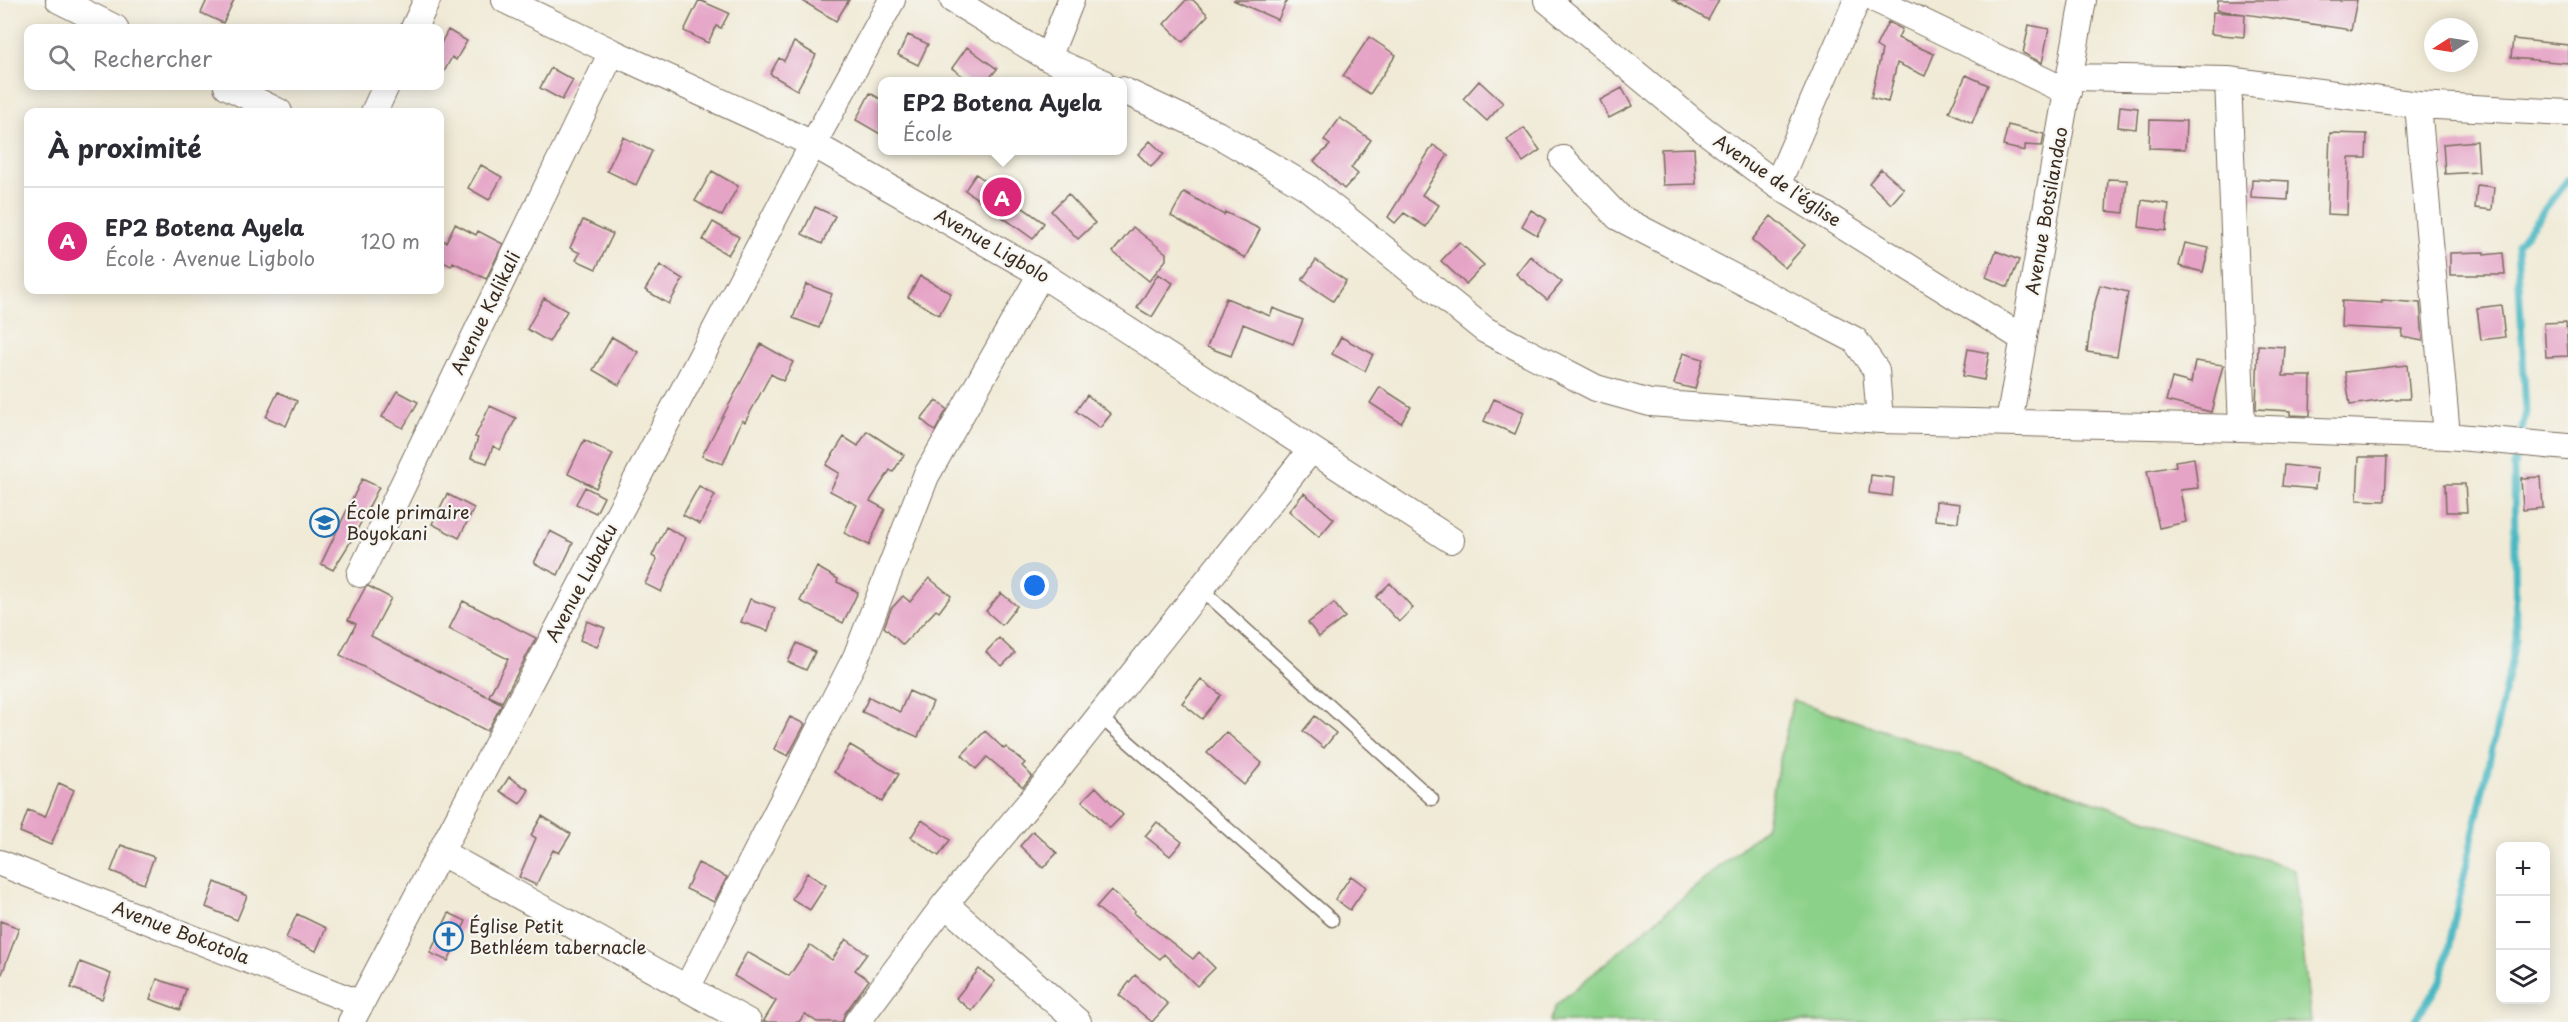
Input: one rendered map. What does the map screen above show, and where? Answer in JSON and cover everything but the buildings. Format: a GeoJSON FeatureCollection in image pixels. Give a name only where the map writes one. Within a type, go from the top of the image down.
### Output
{"type":"FeatureCollection","features":[{"type":"Feature","properties":{"kind":"street"},"geometry":{"type":"LineString","coordinates":[[59,0],[107,24]]}},
{"type":"Feature","properties":{"kind":"street"},"geometry":{"type":"LineString","coordinates":[[416,24],[427,0]]}},
{"type":"Feature","properties":{"kind":"street","name":"Avenue Ligbolo"},"geometry":{"type":"LineString","coordinates":[[505,0],[813,144],[1041,274],[1451,540]]}},
{"type":"Feature","properties":{"kind":"street","name":"Avenue Lubaku"},"geometry":{"type":"LineString","coordinates":[[356,1013],[813,144],[892,0]]}},
{"type":"Feature","properties":{"kind":"street"},"geometry":{"type":"LineString","coordinates":[[953,0],[1048,58],[1092,77]]}},
{"type":"Feature","properties":{"kind":"street"},"geometry":{"type":"LineString","coordinates":[[1048,58],[1071,0]]}},
{"type":"Feature","properties":{"kind":"street","name":"Avenue de l'église"},"geometry":{"type":"LineString","coordinates":[[1547,0],[1704,130],[1777,185],[2024,339]]}},
{"type":"Feature","properties":{"kind":"street"},"geometry":{"type":"LineString","coordinates":[[1777,185],[1857,0]]}},
{"type":"Feature","properties":{"kind":"street"},"geometry":{"type":"LineString","coordinates":[[1876,0],[2069,85],[2228,80],[2418,105],[2568,113]]}},
{"type":"Feature","properties":{"kind":"street","name":"Avenue Botsilandao"},"geometry":{"type":"LineString","coordinates":[[2009,422],[2083,0]]}},
{"type":"Feature","properties":{"kind":"street","name":"Avenue Kalikali"},"geometry":{"type":"LineString","coordinates":[[360,574],[612,52]]}},
{"type":"Feature","properties":{"kind":"street"},"geometry":{"type":"LineString","coordinates":[[2228,80],[2242,428]]}},
{"type":"Feature","properties":{"kind":"street"},"geometry":{"type":"LineString","coordinates":[[234,90],[271,108]]}},
{"type":"Feature","properties":{"kind":"street"},"geometry":{"type":"LineString","coordinates":[[376,108],[385,90]]}},
{"type":"Feature","properties":{"kind":"street"},"geometry":{"type":"LineString","coordinates":[[1127,92],[1217,134],[1307,187],[1485,330],[1596,388],[1650,403],[1880,420],[2242,428],[2447,436],[2568,447]]}},
{"type":"Feature","properties":{"kind":"street"},"geometry":{"type":"LineString","coordinates":[[2418,105],[2447,436]]}},
{"type":"Feature","properties":{"kind":"street"},"geometry":{"type":"LineString","coordinates":[[1563,159],[1618,217],[1855,340],[1876,370],[1880,420]]}},
{"type":"Feature","properties":{"kind":"street"},"geometry":{"type":"LineString","coordinates":[[687,987],[856,657],[926,476],[1041,274]]}},
{"type":"Feature","properties":{"kind":"street"},"geometry":{"type":"LineString","coordinates":[[857,1022],[945,904],[1051,777],[1311,450]]}},
{"type":"Feature","properties":{"kind":"street"},"geometry":{"type":"LineString","coordinates":[[440,852],[748,1022]]}},
{"type":"Feature","properties":{"kind":"street","name":"Avenue Bokotola"},"geometry":{"type":"LineString","coordinates":[[0,863],[356,1013]]}},
{"type":"Feature","properties":{"kind":"street"},"geometry":{"type":"LineString","coordinates":[[945,904],[1078,1022]]}},
{"type":"Feature","properties":{"kind":"lane"},"geometry":{"type":"LineString","coordinates":[[1200,588],[1432,799]]}},
{"type":"Feature","properties":{"kind":"lane"},"geometry":{"type":"LineString","coordinates":[[1099,716],[1332,920]]}},
{"type":"Feature","properties":{"kind":"green space"},"geometry":{"type":"Polygon","coordinates":[[[1793,700],[2294,869],[2311,1022],[1549,1022],[1556,1005],[1765,828],[1793,700]]]}},
{"type":"Feature","properties":{"kind":"waterway"},"geometry":{"type":"LineString","coordinates":[[2520,437],[2526,412],[2517,245],[2568,179]]}},
{"type":"Feature","properties":{"kind":"waterway"},"geometry":{"type":"LineString","coordinates":[[2414,1022],[2441,981],[2516,639],[2514,467],[2518,448]]}},
{"type":"Feature","properties":{"kind":"place","name":"EP2 Botena Ayela"},"geometry":{"type":"Point","coordinates":[1002,197]}},
{"type":"Feature","properties":{"kind":"place","name":"École primaire Boyokani"},"geometry":{"type":"Point","coordinates":[325,523]}},
{"type":"Feature","properties":{"kind":"place","name":"Église Petit Bethléem tabernacle"},"geometry":{"type":"Point","coordinates":[448,937]}}]}
